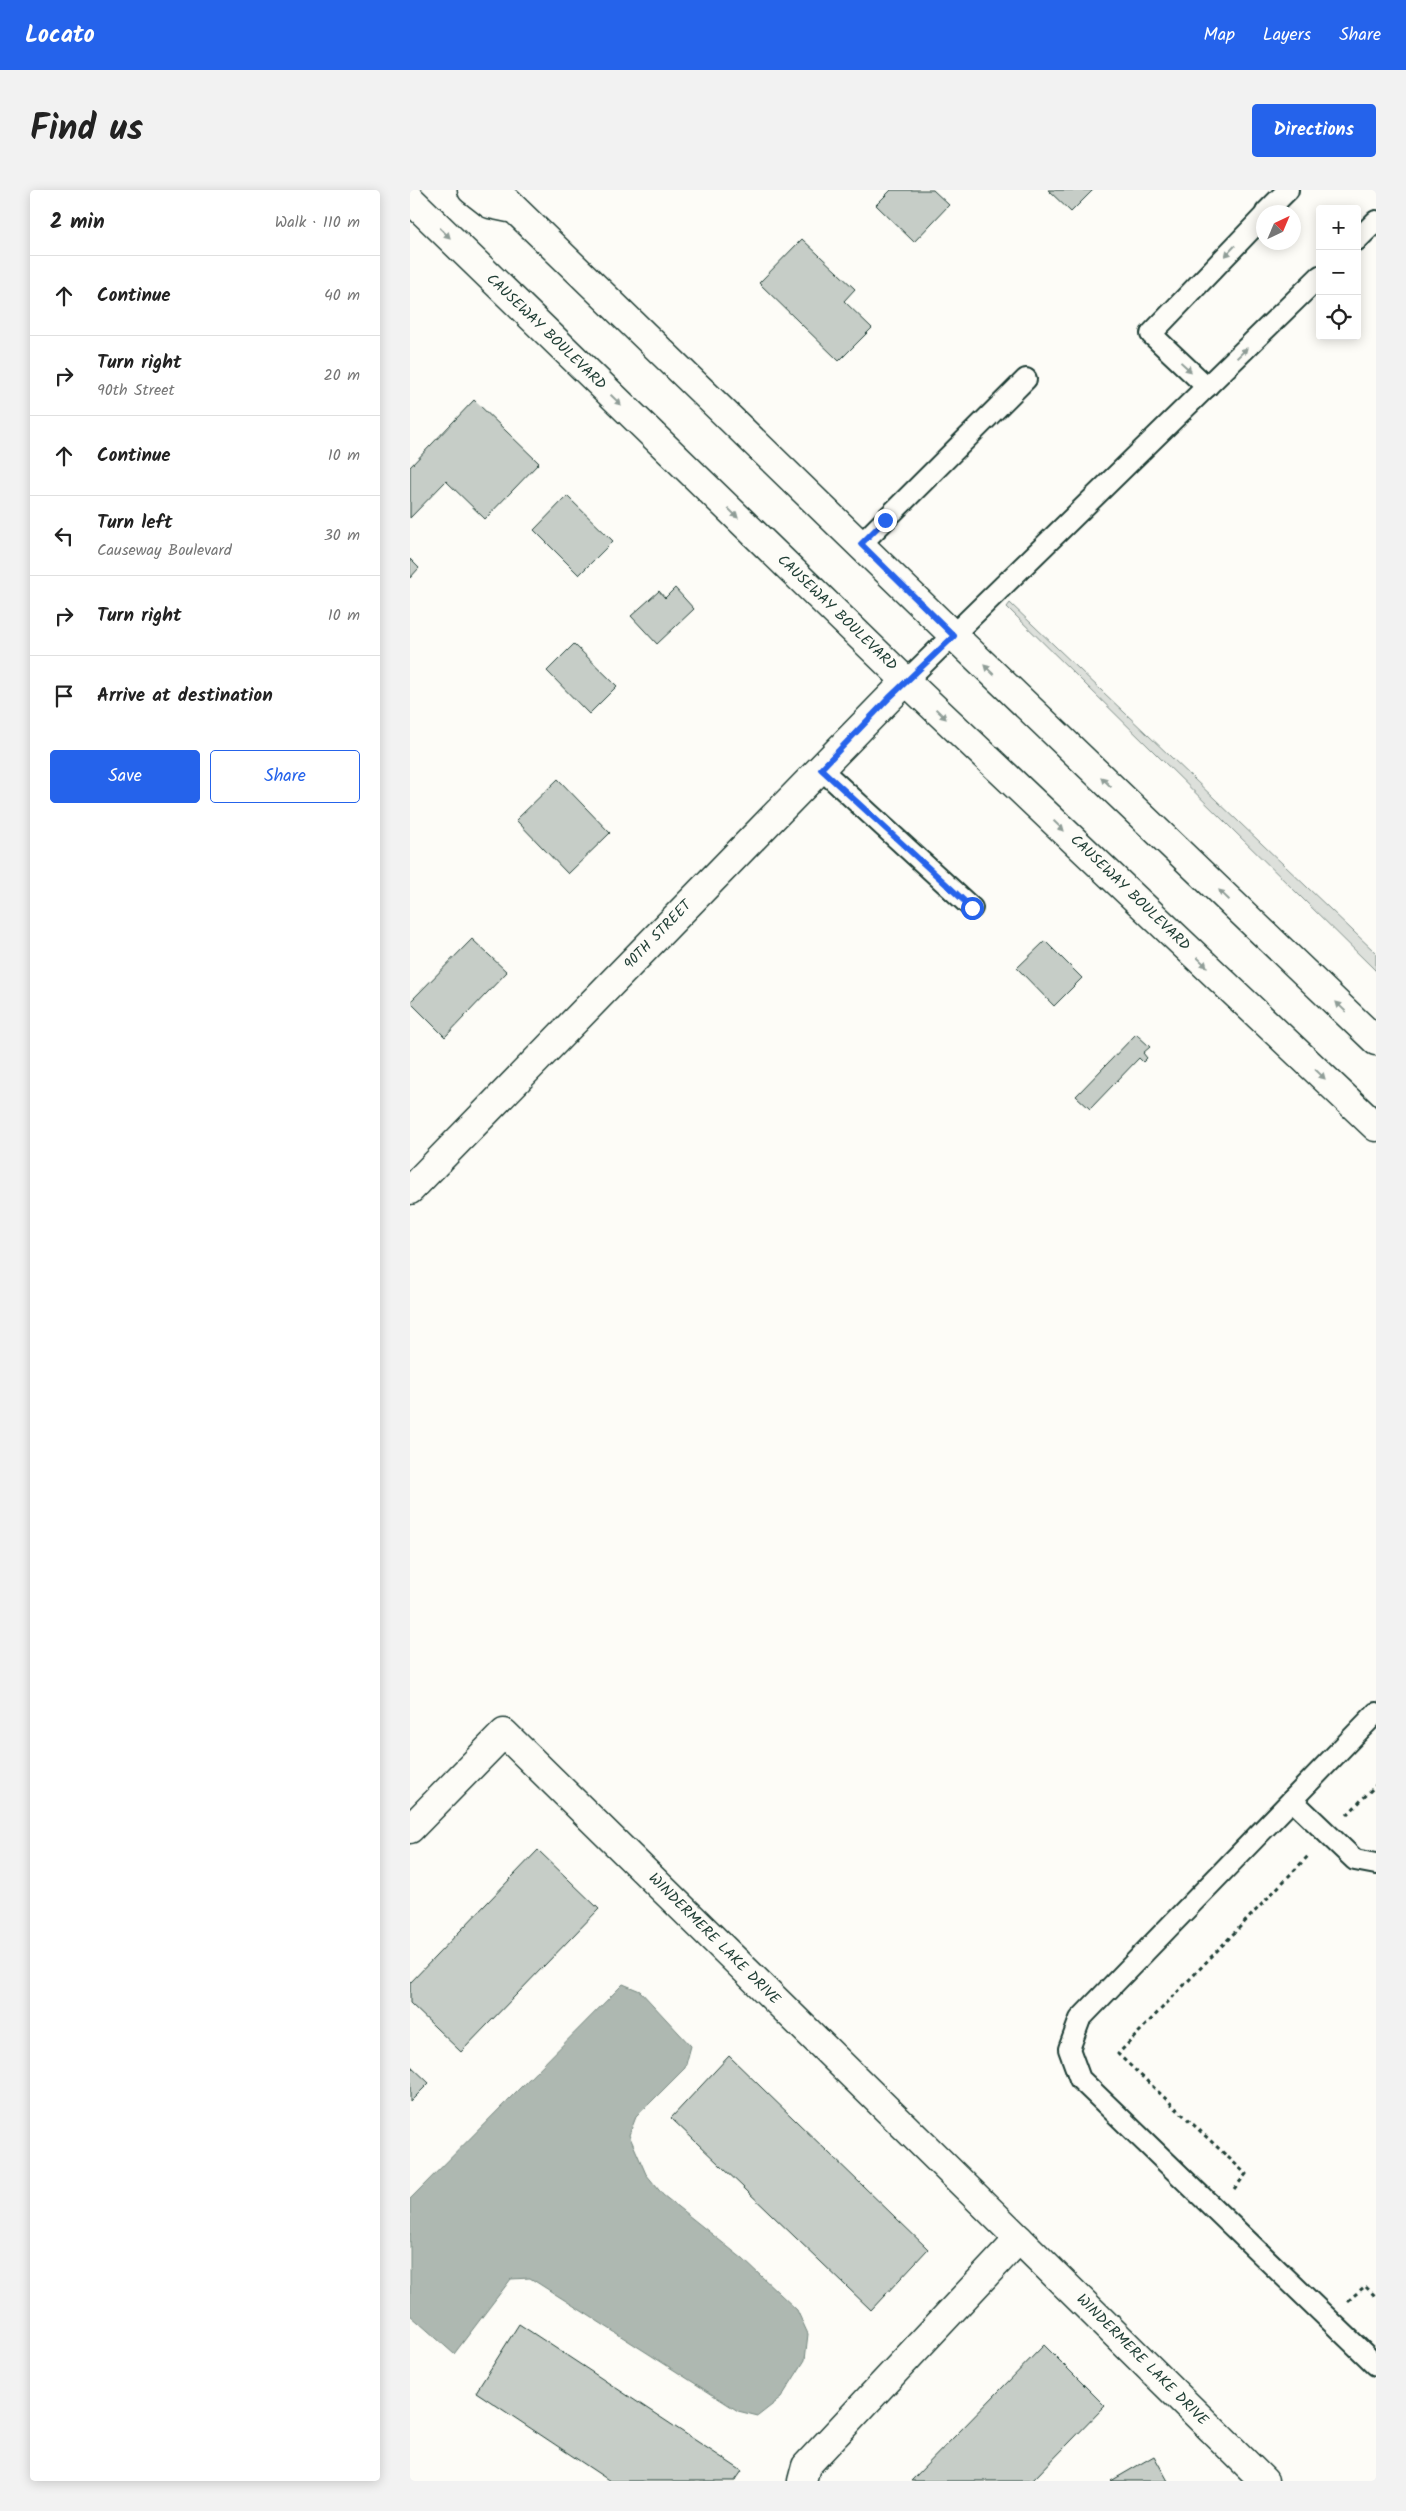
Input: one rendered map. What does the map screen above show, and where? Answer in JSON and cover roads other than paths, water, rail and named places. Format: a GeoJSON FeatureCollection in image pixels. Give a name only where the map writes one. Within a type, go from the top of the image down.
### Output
{"type":"FeatureCollection","features":[{"type":"Feature","properties":{"kind":"main road"},"geometry":{"type":"LineString","coordinates":[[472,190],[490,204],[515,210]]}},
{"type":"Feature","properties":{"kind":"main road"},"geometry":{"type":"LineString","coordinates":[[495,190],[954,636],[1376,1041]]}},
{"type":"Feature","properties":{"kind":"main road","name":"CAUSEWAY BOULEVARD"},"geometry":{"type":"LineString","coordinates":[[410,199],[906,681],[1376,1127]]}},
{"type":"Feature","properties":{"kind":"main road","name":"90TH STREET"},"geometry":{"type":"LineString","coordinates":[[410,1190],[906,681]]}},
{"type":"Feature","properties":{"kind":"main road","name":"WINDERMERE LAKE DRIVE"},"geometry":{"type":"LineString","coordinates":[[410,1829],[504,1733],[1264,2481]]}},
{"type":"Feature","properties":{"kind":"main road"},"geometry":{"type":"LineString","coordinates":[[802,2481],[806,2466],[1019,2239]]}},
{"type":"Feature","properties":{"kind":"lane"},"geometry":{"type":"LineString","coordinates":[[1273,205],[1288,190]]}},
{"type":"Feature","properties":{"kind":"lane"},"geometry":{"type":"LineString","coordinates":[[1361,236],[1376,221]]}},
{"type":"Feature","properties":{"kind":"lane"},"geometry":{"type":"LineString","coordinates":[[1207,387],[1152,334],[1256,224]]}},
{"type":"Feature","properties":{"kind":"lane"},"geometry":{"type":"LineString","coordinates":[[906,681],[1316,280]]}},
{"type":"Feature","properties":{"kind":"lane"},"geometry":{"type":"LineString","coordinates":[[861,544],[1026,379]]}},
{"type":"Feature","properties":{"kind":"lane"},"geometry":{"type":"LineString","coordinates":[[821,769],[972,908]]}},
{"type":"Feature","properties":{"kind":"lane"},"geometry":{"type":"LineString","coordinates":[[1376,1713],[1080,2019],[1069,2049],[1080,2079],[1376,2366]]}},
{"type":"Feature","properties":{"kind":"lane"},"geometry":{"type":"LineString","coordinates":[[1292,1800],[1356,1860],[1376,1864]]}}]}
